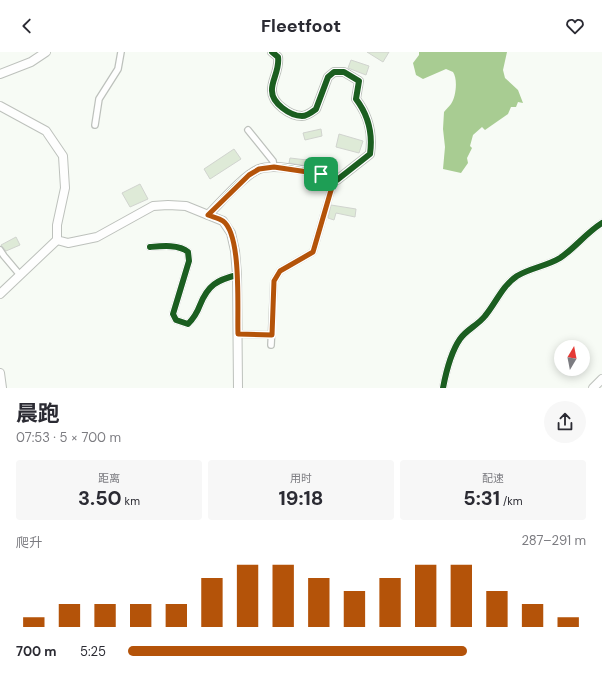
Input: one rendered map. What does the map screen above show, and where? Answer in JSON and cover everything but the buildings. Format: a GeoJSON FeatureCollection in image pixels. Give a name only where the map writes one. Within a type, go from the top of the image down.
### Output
{"type":"FeatureCollection","features":[{"type":"Feature","properties":{"kind":"main road"},"geometry":{"type":"LineString","coordinates":[[0,74],[31,62],[46,52]]}},
{"type":"Feature","properties":{"kind":"main road"},"geometry":{"type":"LineString","coordinates":[[208,215],[249,175],[259,169],[274,167],[321,174],[337,180],[370,154],[372,144],[369,123],[366,114],[356,99],[359,81],[344,72],[334,72],[328,77],[316,109],[302,116],[292,113],[280,106],[274,99],[271,90],[279,62],[278,57],[272,52]]}},
{"type":"Feature","properties":{"kind":"main road"},"geometry":{"type":"LineString","coordinates":[[0,106],[46,131],[63,156],[65,188],[57,225],[57,240],[0,294]]}},
{"type":"Feature","properties":{"kind":"main road"},"geometry":{"type":"LineString","coordinates":[[57,240],[68,243],[97,237],[153,206],[186,206],[223,222],[231,234],[235,251],[237,275],[238,388]]}},
{"type":"Feature","properties":{"kind":"main road"},"geometry":{"type":"LineString","coordinates":[[0,373],[2,388]]}},
{"type":"Feature","properties":{"kind":"main road"},"geometry":{"type":"LineString","coordinates":[[593,388],[602,379]]}},
{"type":"Feature","properties":{"kind":"street"},"geometry":{"type":"LineString","coordinates":[[95,125],[99,99],[118,69],[122,52]]}},
{"type":"Feature","properties":{"kind":"street"},"geometry":{"type":"LineString","coordinates":[[248,130],[273,161],[274,167]]}},
{"type":"Feature","properties":{"kind":"street"},"geometry":{"type":"LineString","coordinates":[[271,344],[274,281],[280,271],[313,252],[334,180]]}},
{"type":"Feature","properties":{"kind":"street"},"geometry":{"type":"LineString","coordinates":[[442,388],[450,360],[460,339],[485,316],[498,297],[511,282],[518,276],[558,259],[590,231],[602,223]]}},
{"type":"Feature","properties":{"kind":"street"},"geometry":{"type":"LineString","coordinates":[[150,247],[162,246],[178,248],[188,252],[189,261],[173,314],[176,320],[184,324],[188,324],[194,318],[209,289],[216,282],[237,275]]}},
{"type":"Feature","properties":{"kind":"street"},"geometry":{"type":"LineString","coordinates":[[0,250],[20,275]]}},
{"type":"Feature","properties":{"kind":"street"},"geometry":{"type":"LineString","coordinates":[[238,334],[272,335]]}},
{"type":"Feature","properties":{"kind":"shaded area"},"geometry":{"type":"Polygon","coordinates":[[[419,52],[507,52],[503,70],[505,78],[518,90],[523,103],[518,102],[516,107],[511,107],[508,114],[485,130],[482,127],[473,135],[470,146],[472,148],[467,158],[468,163],[461,173],[443,169],[445,147],[443,129],[444,112],[453,101],[456,88],[455,75],[453,72],[446,69],[423,79],[416,75],[413,63],[419,55],[419,52]]]}},
{"type":"Feature","properties":{"kind":"cycle path"},"geometry":{"type":"LineString","coordinates":[[208,215],[239,183],[259,169],[272,167],[298,169],[337,180],[370,154],[371,139],[369,125],[367,118],[356,99],[359,81],[344,72],[334,72],[328,77],[316,109],[304,116],[292,114],[282,108],[273,96],[272,87],[277,71],[278,57],[272,52]]}},
{"type":"Feature","properties":{"kind":"cycle path"},"geometry":{"type":"LineString","coordinates":[[443,388],[451,356],[460,339],[485,316],[507,285],[522,273],[560,258],[602,223]]}},
{"type":"Feature","properties":{"kind":"cycle path"},"geometry":{"type":"LineString","coordinates":[[150,247],[175,247],[184,249],[188,252],[189,261],[173,314],[176,320],[188,324],[192,320],[210,288],[219,281],[237,275]]}},
{"type":"Feature","properties":{"kind":"route"},"geometry":{"type":"LineString","coordinates":[[274,167],[321,174],[331,180],[334,180],[316,243],[313,252],[280,271],[274,281],[272,335],[238,334],[237,275],[235,251],[231,234],[223,222],[208,215],[249,175],[259,169],[274,167]]}}]}
